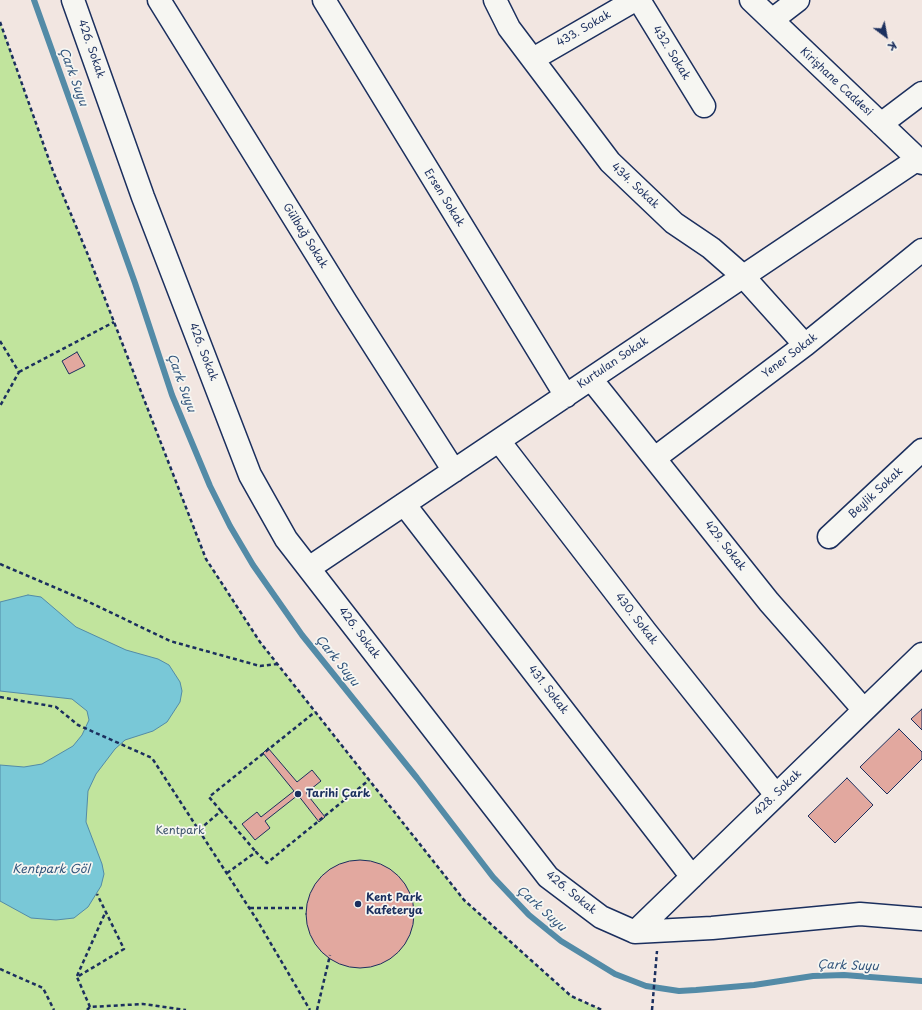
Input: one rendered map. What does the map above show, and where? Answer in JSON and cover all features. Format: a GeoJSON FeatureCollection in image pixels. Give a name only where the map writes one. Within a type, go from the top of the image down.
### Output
{"type":"FeatureCollection","features":[{"type":"Feature","properties":{"kind":"street","name":"426. Sokak"},"geometry":{"type":"LineString","coordinates":[[74,0],[143,197],[250,475],[286,538],[548,877],[601,917],[635,932],[712,928],[860,914],[922,919]]}},
{"type":"Feature","properties":{"kind":"street","name":"Gülbağ Sokak"},"geometry":{"type":"LineString","coordinates":[[159,0],[342,295],[454,471]]}},
{"type":"Feature","properties":{"kind":"street","name":"Ersen Sokak"},"geometry":{"type":"LineString","coordinates":[[324,0],[566,396]]}},
{"type":"Feature","properties":{"kind":"street","name":"434. Sokak"},"geometry":{"type":"LineString","coordinates":[[495,0],[509,28],[610,162],[674,223],[711,248],[743,276],[805,345]]}},
{"type":"Feature","properties":{"kind":"street","name":"433. Sokak"},"geometry":{"type":"LineString","coordinates":[[533,59],[637,0]]}},
{"type":"Feature","properties":{"kind":"street","name":"432. Sokak"},"geometry":{"type":"LineString","coordinates":[[637,0],[704,106]]}},
{"type":"Feature","properties":{"kind":"street","name":"Kirişhane Caddesi"},"geometry":{"type":"LineString","coordinates":[[751,0],[920,161]]}},
{"type":"Feature","properties":{"kind":"street"},"geometry":{"type":"LineString","coordinates":[[772,20],[798,0]]}},
{"type":"Feature","properties":{"kind":"street"},"geometry":{"type":"LineString","coordinates":[[881,124],[922,93]]}},
{"type":"Feature","properties":{"kind":"street","name":"Kurtulan Sokak"},"geometry":{"type":"LineString","coordinates":[[309,568],[743,276],[920,161]]}},
{"type":"Feature","properties":{"kind":"street","name":"Yener Sokak"},"geometry":{"type":"LineString","coordinates":[[655,458],[805,345],[922,250]]}},
{"type":"Feature","properties":{"kind":"street","name":"429. Sokak"},"geometry":{"type":"LineString","coordinates":[[591,379],[769,602],[864,710]]}},
{"type":"Feature","properties":{"kind":"street","name":"430. Sokak"},"geometry":{"type":"LineString","coordinates":[[499,441],[646,632],[776,795]]}},
{"type":"Feature","properties":{"kind":"street","name":"Beylik Sokak"},"geometry":{"type":"LineString","coordinates":[[829,537],[922,450]]}},
{"type":"Feature","properties":{"kind":"street","name":"431. Sokak"},"geometry":{"type":"LineString","coordinates":[[404,504],[692,876]]}},
{"type":"Feature","properties":{"kind":"street","name":"428. Sokak"},"geometry":{"type":"LineString","coordinates":[[635,932],[922,654]]}},
{"type":"Feature","properties":{"kind":"path"},"geometry":{"type":"LineString","coordinates":[[0,22],[53,171],[114,322],[206,559],[260,642],[464,900],[571,996],[602,1010]]}},
{"type":"Feature","properties":{"kind":"path"},"geometry":{"type":"LineString","coordinates":[[0,406],[19,372],[114,322]]}},
{"type":"Feature","properties":{"kind":"path"},"geometry":{"type":"LineString","coordinates":[[0,341],[19,372]]}},
{"type":"Feature","properties":{"kind":"path"},"geometry":{"type":"LineString","coordinates":[[0,564],[89,602],[170,641],[260,666],[277,664]]}},
{"type":"Feature","properties":{"kind":"path"},"geometry":{"type":"LineString","coordinates":[[0,696],[56,707],[78,725],[152,758],[249,908],[310,1010]]}},
{"type":"Feature","properties":{"kind":"path"},"geometry":{"type":"LineString","coordinates":[[316,712],[209,797],[267,863],[370,780]]}},
{"type":"Feature","properties":{"kind":"path"},"geometry":{"type":"LineString","coordinates":[[199,830],[221,811]]}},
{"type":"Feature","properties":{"kind":"path"},"geometry":{"type":"LineString","coordinates":[[227,873],[256,852]]}},
{"type":"Feature","properties":{"kind":"path"},"geometry":{"type":"LineString","coordinates":[[77,977],[124,949],[97,894]]}},
{"type":"Feature","properties":{"kind":"path"},"geometry":{"type":"LineString","coordinates":[[249,908],[306,908]]}},
{"type":"Feature","properties":{"kind":"path"},"geometry":{"type":"LineString","coordinates":[[90,1007],[77,977],[106,912]]}},
{"type":"Feature","properties":{"kind":"path"},"geometry":{"type":"LineString","coordinates":[[317,1010],[330,955]]}},
{"type":"Feature","properties":{"kind":"path"},"geometry":{"type":"LineString","coordinates":[[652,1010],[656,962]]}},
{"type":"Feature","properties":{"kind":"path"},"geometry":{"type":"LineString","coordinates":[[0,969],[43,988],[54,1010]]}},
{"type":"Feature","properties":{"kind":"path"},"geometry":{"type":"LineString","coordinates":[[87,1010],[90,1007],[143,1004],[186,1010]]}},
{"type":"Feature","properties":{"kind":"green space","name":"Kentpark"},"geometry":{"type":"Polygon","coordinates":[[[0,22],[53,171],[88,255],[206,559],[260,642],[464,900],[571,996],[602,1010],[0,1010],[0,22]]]}},
{"type":"Feature","properties":{"kind":"water","name":"Kentpark Göl"},"geometry":{"type":"Polygon","coordinates":[[[28,595],[41,597],[76,627],[126,650],[158,659],[169,665],[180,682],[182,691],[180,702],[167,722],[153,731],[125,740],[115,749],[96,774],[88,791],[86,822],[102,864],[104,874],[101,886],[88,907],[74,918],[56,920],[31,918],[0,901],[0,765],[24,767],[42,764],[73,746],[82,735],[89,720],[87,711],[72,699],[0,691],[0,602],[28,595]]]}},
{"type":"Feature","properties":{"kind":"building"},"geometry":{"type":"Polygon","coordinates":[[[77,352],[85,366],[69,374],[62,361],[77,352]]]}},
{"type":"Feature","properties":{"kind":"building"},"geometry":{"type":"Polygon","coordinates":[[[922,709],[922,730],[911,719],[922,709]]]}},
{"type":"Feature","properties":{"kind":"building"},"geometry":{"type":"Polygon","coordinates":[[[899,729],[922,752],[922,759],[887,794],[860,767],[899,729]]]}},
{"type":"Feature","properties":{"kind":"building","name":"Tarihi Çark"},"geometry":{"type":"Polygon","coordinates":[[[268,748],[297,782],[312,770],[321,781],[306,793],[325,817],[319,822],[298,795],[265,821],[270,828],[255,840],[242,824],[257,812],[261,817],[294,791],[263,753],[268,748]]]}},
{"type":"Feature","properties":{"kind":"building"},"geometry":{"type":"Polygon","coordinates":[[[847,778],[873,805],[835,843],[808,816],[847,778]]]}},
{"type":"Feature","properties":{"kind":"building"},"geometry":{"type":"Polygon","coordinates":[[[360,860],[381,864],[398,876],[410,893],[414,914],[410,935],[398,952],[381,964],[360,968],[339,964],[322,952],[310,935],[306,914],[310,893],[322,876],[339,864],[360,860]]]}},
{"type":"Feature","properties":{"kind":"waterway","name":"Çark Suyu"},"geometry":{"type":"LineString","coordinates":[[34,0],[135,283],[172,395],[210,486],[230,526],[253,565],[302,635],[417,778],[493,877],[529,915],[561,941],[615,974],[646,986],[679,991],[754,985],[813,976],[844,975],[922,981]]}},
{"type":"Feature","properties":{"kind":"place","name":"Tarihi Çark"},"geometry":{"type":"Point","coordinates":[298,794]}},
{"type":"Feature","properties":{"kind":"place","name":"Kent Park Kafeterya"},"geometry":{"type":"Point","coordinates":[358,904]}}]}
